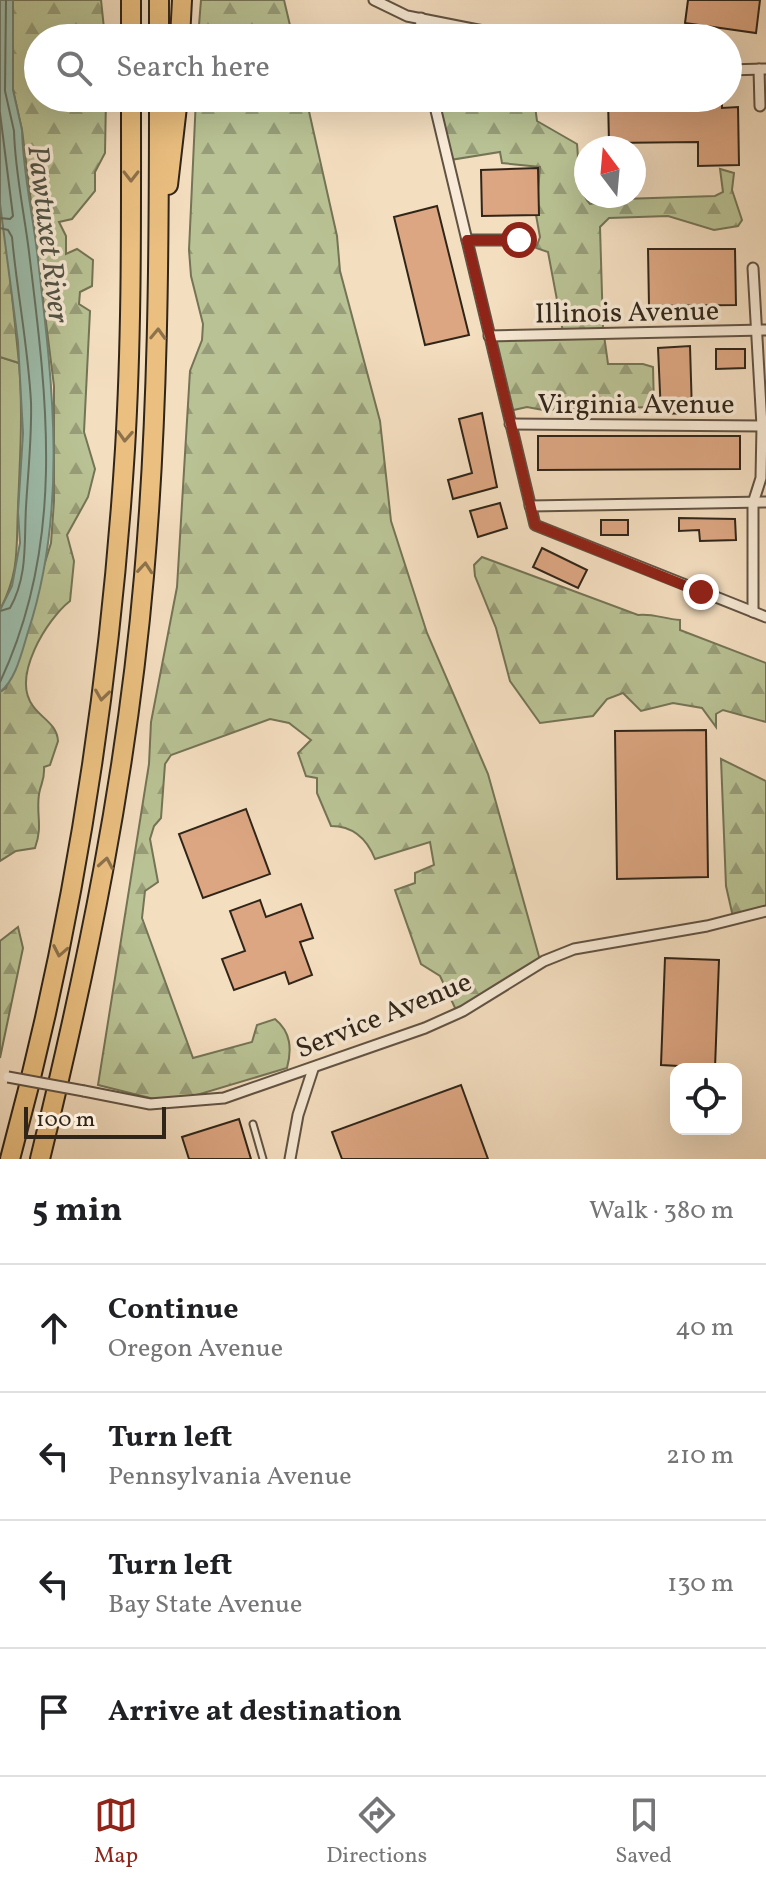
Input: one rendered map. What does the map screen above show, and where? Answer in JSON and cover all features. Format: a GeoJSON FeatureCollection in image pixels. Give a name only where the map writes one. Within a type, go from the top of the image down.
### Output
{"type":"FeatureCollection","features":[{"type":"Feature","properties":{"kind":"highway"},"geometry":{"type":"LineString","coordinates":[[159,0],[159,24]]}},
{"type":"Feature","properties":{"kind":"highway"},"geometry":{"type":"LineString","coordinates":[[181,24],[182,0]]}},
{"type":"Feature","properties":{"kind":"highway"},"geometry":{"type":"LineString","coordinates":[[10,1159],[60,948],[84,823],[105,675],[126,423],[131,112]]}},
{"type":"Feature","properties":{"kind":"highway"},"geometry":{"type":"LineString","coordinates":[[40,1159],[88,954],[130,703],[154,440],[159,112]]}},
{"type":"Feature","properties":{"kind":"highway"},"geometry":{"type":"LineString","coordinates":[[159,231],[171,170],[177,112]]}},
{"type":"Feature","properties":{"kind":"street"},"geometry":{"type":"LineString","coordinates":[[374,0],[407,16],[450,24]]}},
{"type":"Feature","properties":{"kind":"street"},"geometry":{"type":"LineString","coordinates":[[421,18],[421,24]]}},
{"type":"Feature","properties":{"kind":"street"},"geometry":{"type":"LineString","coordinates":[[742,70],[762,69],[760,106]]}},
{"type":"Feature","properties":{"kind":"street"},"geometry":{"type":"LineString","coordinates":[[436,112],[535,525],[766,617]]}},
{"type":"Feature","properties":{"kind":"street"},"geometry":{"type":"LineString","coordinates":[[467,240],[519,240]]}},
{"type":"Feature","properties":{"kind":"street"},"geometry":{"type":"LineString","coordinates":[[753,268],[761,330],[762,426],[761,478],[753,503],[753,612]]}},
{"type":"Feature","properties":{"kind":"street","name":"Illinois Avenue"},"geometry":{"type":"LineString","coordinates":[[489,336],[761,330]]}},
{"type":"Feature","properties":{"kind":"street","name":"Virginia Avenue"},"geometry":{"type":"LineString","coordinates":[[510,424],[762,426]]}},
{"type":"Feature","properties":{"kind":"street"},"geometry":{"type":"LineString","coordinates":[[530,506],[766,502]]}},
{"type":"Feature","properties":{"kind":"street","name":"Service Avenue"},"geometry":{"type":"LineString","coordinates":[[4,1077],[150,1104],[181,1104],[224,1098],[313,1069],[463,1011],[544,961],[574,949],[716,924],[766,911]]}},
{"type":"Feature","properties":{"kind":"street"},"geometry":{"type":"LineString","coordinates":[[290,1159],[298,1115],[313,1069]]}},
{"type":"Feature","properties":{"kind":"lane"},"geometry":{"type":"LineString","coordinates":[[253,1124],[263,1159]]}},
{"type":"Feature","properties":{"kind":"green space"},"geometry":{"type":"Polygon","coordinates":[[[13,0],[101,0],[104,24],[24,24],[24,112],[106,112],[105,153],[95,172],[95,191],[72,219],[59,222],[66,236],[66,254],[77,249],[93,260],[92,286],[80,292],[79,304],[90,311],[84,432],[95,469],[88,497],[67,535],[74,561],[70,601],[42,634],[26,680],[27,694],[33,706],[52,726],[58,741],[50,765],[44,767],[35,848],[16,851],[0,861],[0,692],[6,688],[51,543],[54,501],[54,386],[22,130],[13,90],[13,0]]]}},
{"type":"Feature","properties":{"kind":"green space"},"geometry":{"type":"Polygon","coordinates":[[[201,0],[284,0],[290,24],[199,24],[201,0]]]}},
{"type":"Feature","properties":{"kind":"green space"},"geometry":{"type":"Polygon","coordinates":[[[195,112],[309,112],[337,236],[340,271],[380,421],[391,521],[427,633],[488,774],[540,960],[457,1012],[440,976],[421,964],[395,890],[415,883],[415,873],[434,865],[430,842],[375,859],[359,835],[346,828],[331,826],[317,793],[317,778],[306,776],[298,753],[311,740],[289,723],[270,719],[171,755],[165,764],[161,818],[154,826],[150,839],[158,882],[145,891],[142,918],[193,1058],[252,1042],[257,1025],[275,1019],[284,1029],[290,1048],[287,1068],[180,1100],[154,1099],[98,1085],[149,764],[151,722],[177,587],[190,371],[202,340],[203,324],[191,276],[189,250],[195,112]]]}},
{"type":"Feature","properties":{"kind":"green space"},"geometry":{"type":"Polygon","coordinates":[[[437,112],[536,112],[537,121],[574,142],[574,208],[646,208],[646,198],[715,196],[723,192],[720,169],[734,173],[732,190],[742,220],[738,226],[714,230],[668,216],[609,218],[600,227],[603,328],[608,364],[653,367],[654,407],[543,410],[527,407],[509,411],[491,337],[563,332],[548,252],[536,248],[540,237],[536,215],[540,167],[502,163],[500,152],[450,160],[437,112]]]}},
{"type":"Feature","properties":{"kind":"green space"},"geometry":{"type":"Polygon","coordinates":[[[0,204],[4,219],[19,363],[0,357],[0,204]]]}},
{"type":"Feature","properties":{"kind":"green space"},"geometry":{"type":"Polygon","coordinates":[[[0,357],[19,363],[21,417],[16,560],[0,610],[0,357]]]}},
{"type":"Feature","properties":{"kind":"green space"},"geometry":{"type":"Polygon","coordinates":[[[482,557],[638,615],[680,620],[680,630],[766,663],[766,722],[723,710],[716,714],[716,727],[702,708],[673,703],[641,711],[623,693],[607,699],[593,716],[540,723],[510,681],[496,628],[475,576],[474,565],[482,557]]]}},
{"type":"Feature","properties":{"kind":"green space"},"geometry":{"type":"Polygon","coordinates":[[[721,759],[766,781],[766,908],[733,917],[726,886],[721,759]]]}},
{"type":"Feature","properties":{"kind":"green space"},"geometry":{"type":"Polygon","coordinates":[[[18,927],[23,948],[0,1058],[0,941],[18,927]]]}},
{"type":"Feature","properties":{"kind":"water"},"geometry":{"type":"Polygon","coordinates":[[[0,0],[13,0],[13,90],[22,130],[43,299],[54,443],[49,538],[41,585],[18,665],[0,692],[0,610],[12,586],[20,543],[18,512],[23,433],[18,342],[0,204],[0,0]]]}},
{"type":"Feature","properties":{"kind":"building"},"geometry":{"type":"Polygon","coordinates":[[[688,0],[760,0],[756,33],[742,31],[742,24],[685,23],[688,0]]]}},
{"type":"Feature","properties":{"kind":"building"},"geometry":{"type":"Polygon","coordinates":[[[608,112],[738,112],[739,165],[698,166],[698,142],[646,143],[646,136],[609,136],[608,112]]]}},
{"type":"Feature","properties":{"kind":"building"},"geometry":{"type":"Polygon","coordinates":[[[538,168],[539,215],[482,216],[481,170],[538,168]]]}},
{"type":"Feature","properties":{"kind":"building"},"geometry":{"type":"Polygon","coordinates":[[[437,206],[469,335],[425,345],[394,217],[437,206]]]}},
{"type":"Feature","properties":{"kind":"building"},"geometry":{"type":"Polygon","coordinates":[[[648,249],[735,249],[736,305],[649,306],[648,249]]]}},
{"type":"Feature","properties":{"kind":"building"},"geometry":{"type":"Polygon","coordinates":[[[690,346],[692,413],[661,414],[658,348],[690,346]]]}},
{"type":"Feature","properties":{"kind":"building"},"geometry":{"type":"Polygon","coordinates":[[[716,349],[745,349],[745,368],[716,369],[716,349]]]}},
{"type":"Feature","properties":{"kind":"building"},"geometry":{"type":"Polygon","coordinates":[[[482,413],[497,487],[453,499],[448,480],[472,473],[459,419],[482,413]]]}},
{"type":"Feature","properties":{"kind":"building"},"geometry":{"type":"Polygon","coordinates":[[[538,436],[740,436],[740,469],[538,470],[538,436]]]}},
{"type":"Feature","properties":{"kind":"building"},"geometry":{"type":"Polygon","coordinates":[[[500,503],[507,528],[478,537],[470,511],[500,503]]]}},
{"type":"Feature","properties":{"kind":"building"},"geometry":{"type":"Polygon","coordinates":[[[679,518],[735,519],[736,540],[700,541],[699,530],[679,531],[679,518]]]}},
{"type":"Feature","properties":{"kind":"building"},"geometry":{"type":"Polygon","coordinates":[[[601,520],[628,520],[628,535],[601,535],[601,520]]]}},
{"type":"Feature","properties":{"kind":"building"},"geometry":{"type":"Polygon","coordinates":[[[542,548],[587,570],[578,588],[533,567],[542,548]]]}},
{"type":"Feature","properties":{"kind":"building"},"geometry":{"type":"Polygon","coordinates":[[[706,730],[708,877],[617,879],[615,731],[706,730]]]}},
{"type":"Feature","properties":{"kind":"building"},"geometry":{"type":"Polygon","coordinates":[[[246,809],[270,874],[203,898],[179,834],[246,809]]]}},
{"type":"Feature","properties":{"kind":"building"},"geometry":{"type":"Polygon","coordinates":[[[260,900],[266,917],[301,904],[313,938],[300,942],[312,975],[289,984],[285,972],[234,990],[222,959],[245,951],[230,911],[260,900]]]}},
{"type":"Feature","properties":{"kind":"building"},"geometry":{"type":"Polygon","coordinates":[[[665,958],[719,960],[715,1063],[661,1065],[665,958]]]}},
{"type":"Feature","properties":{"kind":"building"},"geometry":{"type":"Polygon","coordinates":[[[461,1085],[488,1159],[342,1159],[332,1132],[461,1085]]]}},
{"type":"Feature","properties":{"kind":"building"},"geometry":{"type":"Polygon","coordinates":[[[239,1119],[251,1159],[189,1159],[182,1137],[239,1119]]]}},
{"type":"Feature","properties":{"kind":"route"},"geometry":{"type":"LineString","coordinates":[[519,240],[467,240],[535,525],[701,592]]}},
{"type":"Feature","properties":{"kind":"water label","name":"Pawtuxet River"},"geometry":{"type":"Point","coordinates":[49,234]}}]}
